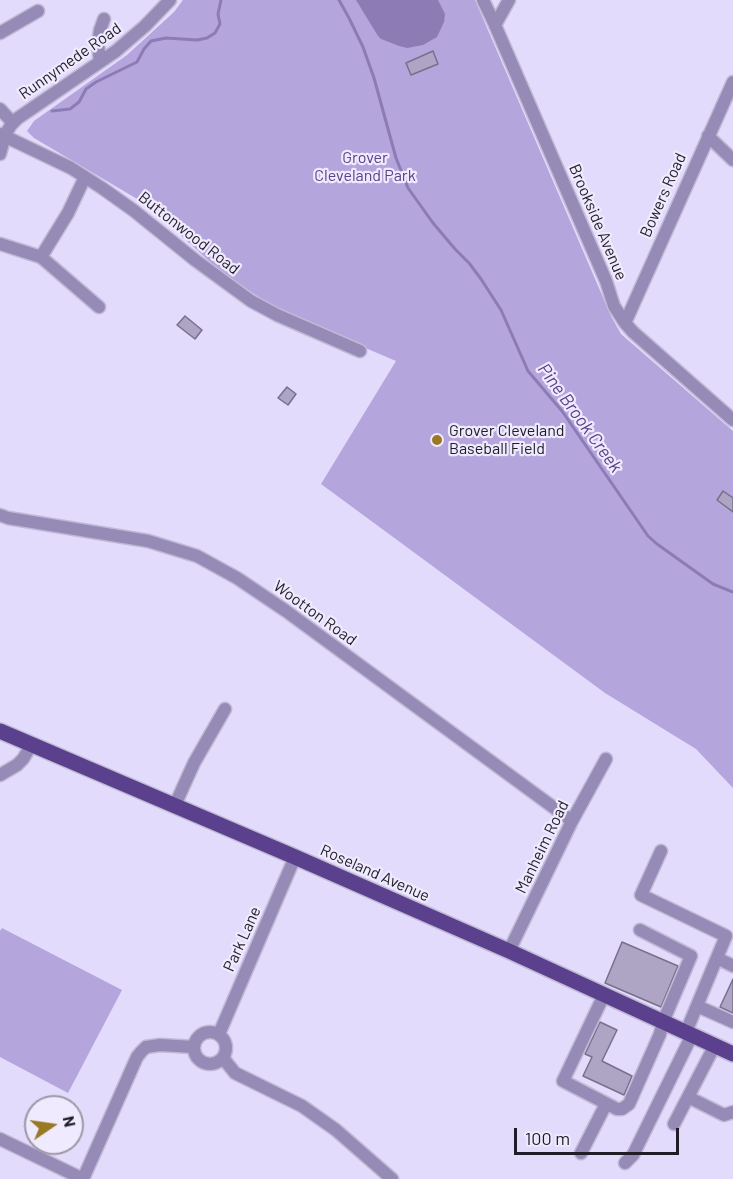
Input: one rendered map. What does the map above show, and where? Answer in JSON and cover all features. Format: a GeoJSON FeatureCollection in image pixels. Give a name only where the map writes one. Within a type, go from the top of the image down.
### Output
{"type":"FeatureCollection","features":[{"type":"Feature","properties":{"kind":"main road","name":"Roseland Avenue"},"geometry":{"type":"LineString","coordinates":[[0,731],[296,857],[509,951],[733,1054]]}},
{"type":"Feature","properties":{"kind":"street","name":"Runnymede Road"},"geometry":{"type":"LineString","coordinates":[[0,154],[2,135],[19,117],[132,38],[170,0]]}},
{"type":"Feature","properties":{"kind":"street","name":"Brookside Avenue"},"geometry":{"type":"LineString","coordinates":[[483,0],[606,281],[614,306],[633,332],[733,420]]}},
{"type":"Feature","properties":{"kind":"street"},"geometry":{"type":"LineString","coordinates":[[495,25],[509,0]]}},
{"type":"Feature","properties":{"kind":"street"},"geometry":{"type":"LineString","coordinates":[[0,33],[38,11]]}},
{"type":"Feature","properties":{"kind":"street"},"geometry":{"type":"LineString","coordinates":[[100,62],[98,44],[104,18]]}},
{"type":"Feature","properties":{"kind":"street","name":"Bowers Road"},"geometry":{"type":"LineString","coordinates":[[625,322],[733,82]]}},
{"type":"Feature","properties":{"kind":"street"},"geometry":{"type":"LineString","coordinates":[[0,109],[13,123]]}},
{"type":"Feature","properties":{"kind":"street","name":"Buttonwood Road"},"geometry":{"type":"LineString","coordinates":[[2,135],[85,177],[133,210],[251,302],[360,351]]}},
{"type":"Feature","properties":{"kind":"street"},"geometry":{"type":"LineString","coordinates":[[708,136],[733,160]]}},
{"type":"Feature","properties":{"kind":"street"},"geometry":{"type":"LineString","coordinates":[[41,257],[68,213],[85,177]]}},
{"type":"Feature","properties":{"kind":"street"},"geometry":{"type":"LineString","coordinates":[[0,244],[41,257],[99,307]]}},
{"type":"Feature","properties":{"kind":"street","name":"Wootton Road"},"geometry":{"type":"LineString","coordinates":[[0,515],[147,541],[197,556],[237,578],[286,611],[573,821]]}},
{"type":"Feature","properties":{"kind":"street"},"geometry":{"type":"LineString","coordinates":[[175,806],[194,763],[225,710]]}},
{"type":"Feature","properties":{"kind":"street"},"geometry":{"type":"LineString","coordinates":[[0,774],[17,765],[32,744]]}},
{"type":"Feature","properties":{"kind":"street","name":"Manheim Road"},"geometry":{"type":"LineString","coordinates":[[509,951],[606,759]]}},
{"type":"Feature","properties":{"kind":"street"},"geometry":{"type":"LineString","coordinates":[[625,1163],[633,1155],[689,1034],[697,1006],[726,936],[641,895],[661,851]]}},
{"type":"Feature","properties":{"kind":"street","name":"Park Lane"},"geometry":{"type":"LineString","coordinates":[[219,1034],[296,857]]}},
{"type":"Feature","properties":{"kind":"street"},"geometry":{"type":"LineString","coordinates":[[604,995],[563,1081],[617,1109],[629,1104],[691,956],[640,930]]}},
{"type":"Feature","properties":{"kind":"street"},"geometry":{"type":"LineString","coordinates":[[717,958],[733,966]]}},
{"type":"Feature","properties":{"kind":"street"},"geometry":{"type":"LineString","coordinates":[[697,1006],[733,1022]]}},
{"type":"Feature","properties":{"kind":"street"},"geometry":{"type":"LineString","coordinates":[[206,1032],[219,1034],[226,1045],[223,1058],[211,1064],[204,1063],[195,1053],[196,1040],[206,1032]]}},
{"type":"Feature","properties":{"kind":"street"},"geometry":{"type":"LineString","coordinates":[[0,1139],[83,1179],[141,1052],[146,1047],[160,1045],[194,1047]]}},
{"type":"Feature","properties":{"kind":"street"},"geometry":{"type":"LineString","coordinates":[[674,1124],[715,1046]]}},
{"type":"Feature","properties":{"kind":"street"},"geometry":{"type":"LineString","coordinates":[[223,1058],[236,1073],[302,1106],[336,1130],[390,1177]]}},
{"type":"Feature","properties":{"kind":"street"},"geometry":{"type":"LineString","coordinates":[[688,1097],[724,1115],[733,1112]]}},
{"type":"Feature","properties":{"kind":"street"},"geometry":{"type":"LineString","coordinates":[[581,1154],[606,1104]]}},
{"type":"Feature","properties":{"kind":"green space","name":"Grover Cleveland Park"},"geometry":{"type":"Polygon","coordinates":[[[183,0],[475,0],[611,316],[621,334],[733,431],[733,788],[696,749],[605,693],[321,484],[396,361],[281,312],[220,271],[149,206],[34,138],[27,131],[34,121],[127,55],[174,12],[183,0]]]}},
{"type":"Feature","properties":{"kind":"green space"},"geometry":{"type":"Polygon","coordinates":[[[2,928],[122,990],[68,1093],[0,1057],[0,931],[2,928]]]}},
{"type":"Feature","properties":{"kind":"shaded area"},"geometry":{"type":"Polygon","coordinates":[[[356,0],[438,0],[445,14],[444,22],[437,37],[423,45],[407,48],[399,46],[378,36],[356,0]]]}},
{"type":"Feature","properties":{"kind":"building"},"geometry":{"type":"Polygon","coordinates":[[[433,51],[438,64],[411,75],[406,63],[433,51]]]}},
{"type":"Feature","properties":{"kind":"building"},"geometry":{"type":"Polygon","coordinates":[[[185,316],[202,330],[195,339],[177,325],[185,316]]]}},
{"type":"Feature","properties":{"kind":"building"},"geometry":{"type":"Polygon","coordinates":[[[287,387],[296,394],[288,405],[278,398],[287,387]]]}},
{"type":"Feature","properties":{"kind":"building"},"geometry":{"type":"Polygon","coordinates":[[[723,491],[733,498],[733,512],[717,500],[723,491]]]}},
{"type":"Feature","properties":{"kind":"building"},"geometry":{"type":"Polygon","coordinates":[[[622,942],[678,966],[661,1007],[605,983],[622,942]]]}},
{"type":"Feature","properties":{"kind":"building"},"geometry":{"type":"Polygon","coordinates":[[[733,979],[733,1013],[720,1007],[733,979]]]}},
{"type":"Feature","properties":{"kind":"building"},"geometry":{"type":"Polygon","coordinates":[[[600,1022],[617,1030],[602,1061],[632,1076],[624,1095],[583,1076],[592,1057],[585,1054],[600,1022]]]}},
{"type":"Feature","properties":{"kind":"waterway"},"geometry":{"type":"LineString","coordinates":[[52,111],[70,109],[79,102],[86,89],[137,62],[151,41],[166,38],[197,40],[215,33],[220,24],[218,14],[221,0]]}},
{"type":"Feature","properties":{"kind":"waterway","name":"Pine Brook Creek"},"geometry":{"type":"LineString","coordinates":[[339,0],[363,47],[396,158],[408,188],[433,223],[481,279],[501,310],[528,371],[562,411],[648,536],[713,584],[733,592]]}},
{"type":"Feature","properties":{"kind":"place","name":"Grover Cleveland Baseball Field"},"geometry":{"type":"Point","coordinates":[437,440]}}]}
